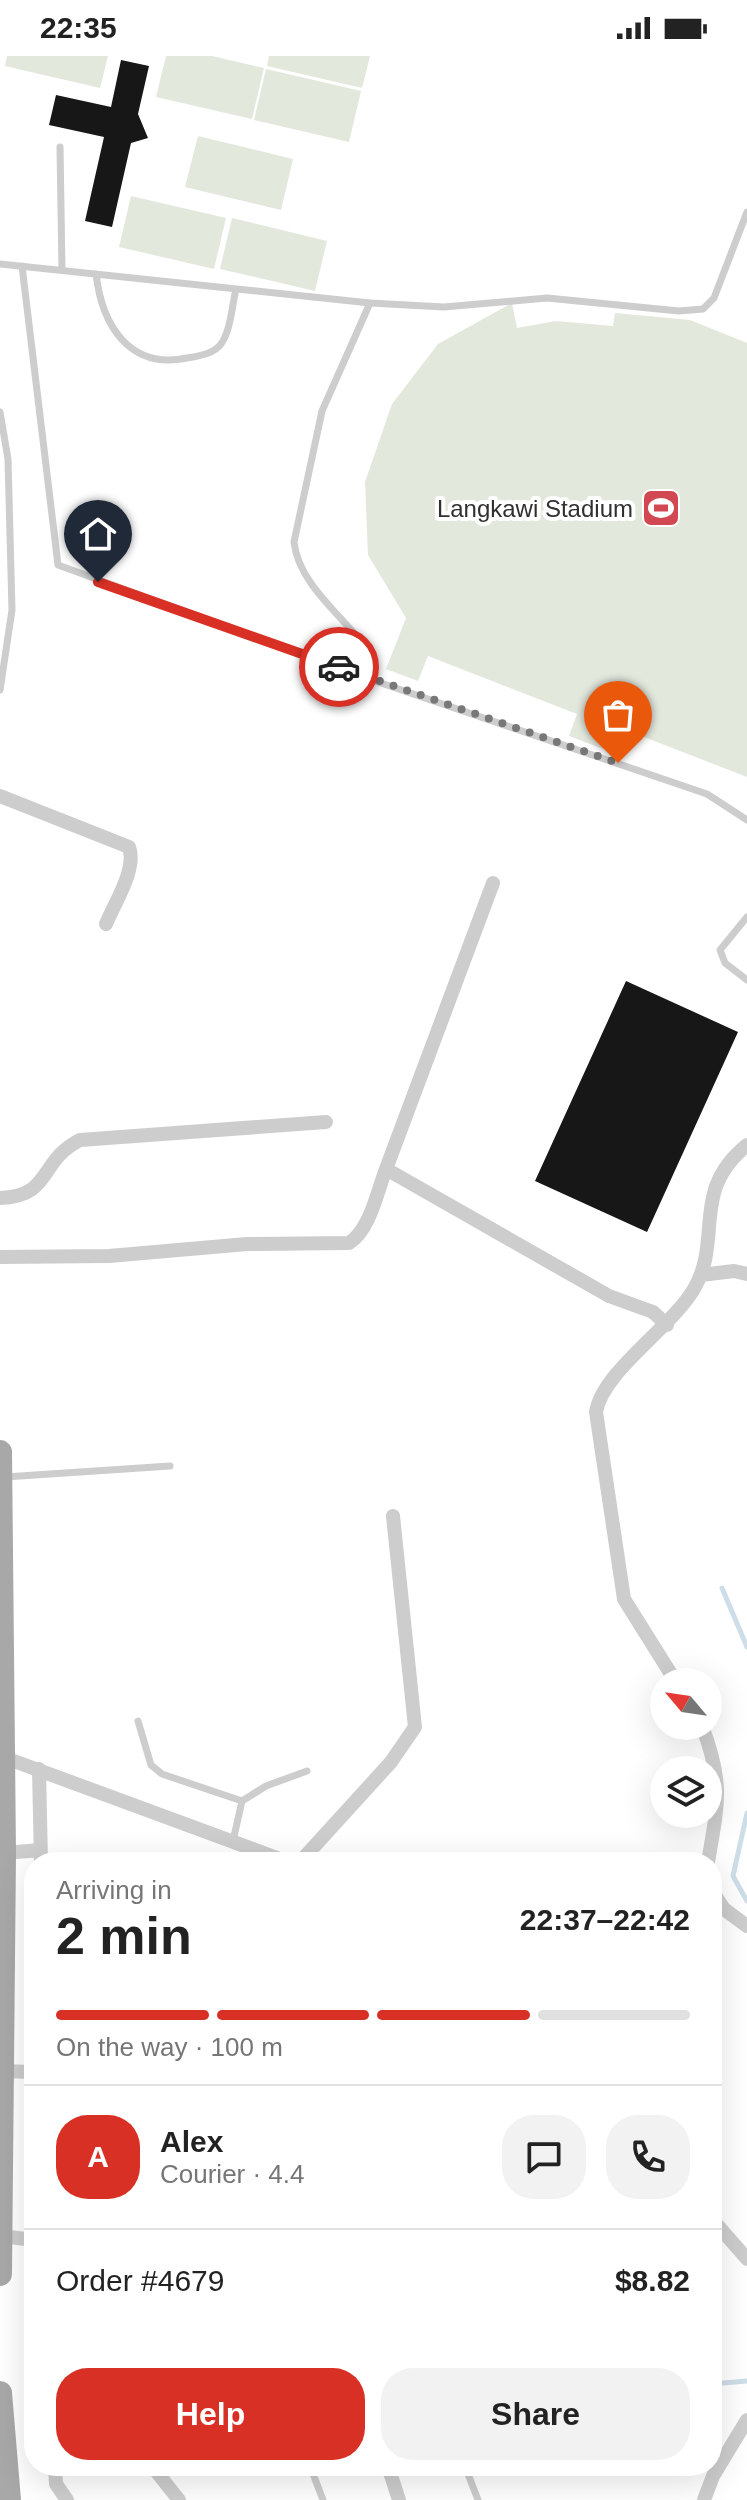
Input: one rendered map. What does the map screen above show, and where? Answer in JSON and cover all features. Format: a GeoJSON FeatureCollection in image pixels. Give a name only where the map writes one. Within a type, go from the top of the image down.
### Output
{"type":"FeatureCollection","features":[{"type":"Feature","properties":{"kind":"main road"},"geometry":{"type":"LineString","coordinates":[[0,1452],[4,1853],[0,2274]]}},
{"type":"Feature","properties":{"kind":"main road"},"geometry":{"type":"LineString","coordinates":[[0,2393],[9,2500]]}},
{"type":"Feature","properties":{"kind":"street"},"geometry":{"type":"LineString","coordinates":[[0,796],[129,847],[132,856],[130,867],[106,924]]}},
{"type":"Feature","properties":{"kind":"street"},"geometry":{"type":"LineString","coordinates":[[0,1257],[109,1256],[247,1244],[349,1243],[357,1238],[493,883]]}},
{"type":"Feature","properties":{"kind":"street"},"geometry":{"type":"LineString","coordinates":[[0,1198],[23,1197],[33,1191],[57,1157],[80,1140],[326,1122]]}},
{"type":"Feature","properties":{"kind":"street"},"geometry":{"type":"LineString","coordinates":[[667,1668],[624,1599],[596,1412],[608,1384],[667,1325],[701,1275],[713,1191],[732,1157],[747,1145]]}},
{"type":"Feature","properties":{"kind":"street"},"geometry":{"type":"LineString","coordinates":[[386,1169],[599,1291],[629,1306],[653,1312],[667,1325]]}},
{"type":"Feature","properties":{"kind":"street"},"geometry":{"type":"LineString","coordinates":[[701,1275],[734,1271],[747,1274]]}},
{"type":"Feature","properties":{"kind":"street"},"geometry":{"type":"LineString","coordinates":[[309,1852],[391,1762],[415,1727],[393,1516]]}},
{"type":"Feature","properties":{"kind":"street"},"geometry":{"type":"LineString","coordinates":[[707,1740],[718,1769],[720,1792],[710,1852]]}},
{"type":"Feature","properties":{"kind":"street"},"geometry":{"type":"LineString","coordinates":[[3,1757],[262,1852]]}},
{"type":"Feature","properties":{"kind":"street"},"geometry":{"type":"LineString","coordinates":[[39,1769],[40,1852]]}},
{"type":"Feature","properties":{"kind":"street"},"geometry":{"type":"LineString","coordinates":[[4,1853],[24,1855]]}},
{"type":"Feature","properties":{"kind":"street"},"geometry":{"type":"LineString","coordinates":[[722,1906],[747,1926]]}},
{"type":"Feature","properties":{"kind":"street"},"geometry":{"type":"LineString","coordinates":[[0,2071],[24,2072]]}},
{"type":"Feature","properties":{"kind":"street"},"geometry":{"type":"LineString","coordinates":[[722,2230],[747,2259]]}},
{"type":"Feature","properties":{"kind":"street"},"geometry":{"type":"LineString","coordinates":[[1,2236],[24,2239]]}},
{"type":"Feature","properties":{"kind":"street"},"geometry":{"type":"LineString","coordinates":[[722,2461],[747,2420]]}},
{"type":"Feature","properties":{"kind":"street"},"geometry":{"type":"LineString","coordinates":[[56,2476],[56,2484],[67,2500]]}},
{"type":"Feature","properties":{"kind":"street"},"geometry":{"type":"LineString","coordinates":[[160,2476],[179,2500]]}},
{"type":"Feature","properties":{"kind":"street"},"geometry":{"type":"LineString","coordinates":[[391,2476],[399,2500]]}},
{"type":"Feature","properties":{"kind":"street"},"geometry":{"type":"LineString","coordinates":[[704,2500],[713,2476]]}},
{"type":"Feature","properties":{"kind":"lane"},"geometry":{"type":"LineString","coordinates":[[60,147],[62,270]]}},
{"type":"Feature","properties":{"kind":"lane"},"geometry":{"type":"LineString","coordinates":[[0,264],[370,303],[444,307],[547,298],[679,311],[703,309],[714,298],[747,214]]}},
{"type":"Feature","properties":{"kind":"lane"},"geometry":{"type":"LineString","coordinates":[[22,266],[58,565],[350,671],[707,794],[747,820]]}},
{"type":"Feature","properties":{"kind":"lane"},"geometry":{"type":"LineString","coordinates":[[96,274],[102,306],[116,332],[138,354],[158,360],[182,359],[216,349],[223,340],[236,289]]}},
{"type":"Feature","properties":{"kind":"lane"},"geometry":{"type":"LineString","coordinates":[[350,671],[360,646],[359,639],[303,572],[296,559],[294,542],[322,411],[370,303]]}},
{"type":"Feature","properties":{"kind":"lane"},"geometry":{"type":"LineString","coordinates":[[0,412],[8,459],[12,610],[0,690]]}},
{"type":"Feature","properties":{"kind":"lane"},"geometry":{"type":"LineString","coordinates":[[747,917],[720,950],[725,963],[747,980]]}},
{"type":"Feature","properties":{"kind":"lane"},"geometry":{"type":"LineString","coordinates":[[1,1477],[170,1466]]}},
{"type":"Feature","properties":{"kind":"lane"},"geometry":{"type":"LineString","coordinates":[[138,1721],[151,1765],[162,1774],[242,1801]]}},
{"type":"Feature","properties":{"kind":"lane"},"geometry":{"type":"LineString","coordinates":[[233,1841],[242,1801],[266,1786],[307,1771]]}},
{"type":"Feature","properties":{"kind":"lane"},"geometry":{"type":"LineString","coordinates":[[314,2476],[323,2500]]}},
{"type":"Feature","properties":{"kind":"lane"},"geometry":{"type":"LineString","coordinates":[[469,2476],[478,2500]]}},
{"type":"Feature","properties":{"kind":"lane"},"geometry":{"type":"LineString","coordinates":[[55,2500],[56,2484]]}},
{"type":"Feature","properties":{"kind":"shaded area"},"geometry":{"type":"Polygon","coordinates":[[[7,56],[108,56],[100,88],[5,66],[7,56]]]}},
{"type":"Feature","properties":{"kind":"shaded area"},"geometry":{"type":"Polygon","coordinates":[[[166,56],[212,56],[264,68],[252,119],[156,97],[166,56]]]}},
{"type":"Feature","properties":{"kind":"shaded area"},"geometry":{"type":"Polygon","coordinates":[[[269,56],[370,56],[362,88],[267,66],[269,56]]]}},
{"type":"Feature","properties":{"kind":"shaded area"},"geometry":{"type":"Polygon","coordinates":[[[266,69],[361,91],[349,142],[254,120],[266,69]]]}},
{"type":"Feature","properties":{"kind":"shaded area"},"geometry":{"type":"Polygon","coordinates":[[[198,136],[293,159],[281,210],[185,187],[198,136]]]}},
{"type":"Feature","properties":{"kind":"shaded area"},"geometry":{"type":"Polygon","coordinates":[[[131,196],[226,218],[214,269],[119,247],[131,196]]]}},
{"type":"Feature","properties":{"kind":"shaded area"},"geometry":{"type":"Polygon","coordinates":[[[232,218],[327,241],[315,291],[220,269],[232,218]]]}},
{"type":"Feature","properties":{"kind":"shaded area"},"geometry":{"type":"Polygon","coordinates":[[[512,303],[517,328],[556,321],[613,326],[615,313],[690,320],[747,343],[747,777],[613,725],[603,749],[569,736],[577,714],[428,656],[418,681],[386,669],[406,618],[368,555],[365,482],[392,404],[438,344],[512,303]]]}},
{"type":"Feature","properties":{"kind":"building"},"geometry":{"type":"Polygon","coordinates":[[[121,60],[149,66],[138,114],[148,138],[131,143],[112,227],[85,221],[104,137],[49,125],[56,95],[111,107],[121,60]]]}},
{"type":"Feature","properties":{"kind":"building"},"geometry":{"type":"Polygon","coordinates":[[[626,981],[738,1032],[647,1232],[535,1181],[626,981]]]}},
{"type":"Feature","properties":{"kind":"waterway"},"geometry":{"type":"LineString","coordinates":[[722,1588],[747,1647]]}},
{"type":"Feature","properties":{"kind":"waterway"},"geometry":{"type":"LineString","coordinates":[[747,1813],[733,1876],[747,1901]]}},
{"type":"Feature","properties":{"kind":"waterway"},"geometry":{"type":"LineString","coordinates":[[722,2383],[747,2381]]}},
{"type":"Feature","properties":{"kind":"way so far"},"geometry":{"type":"LineString","coordinates":[[339,667],[618,763]]}},
{"type":"Feature","properties":{"kind":"place","name":"Langkawi Stadium"},"geometry":{"type":"Point","coordinates":[661,508]}},
{"type":"Feature","properties":{"kind":"route"},"geometry":{"type":"LineString","coordinates":[[98,582],[339,667]]}}]}
